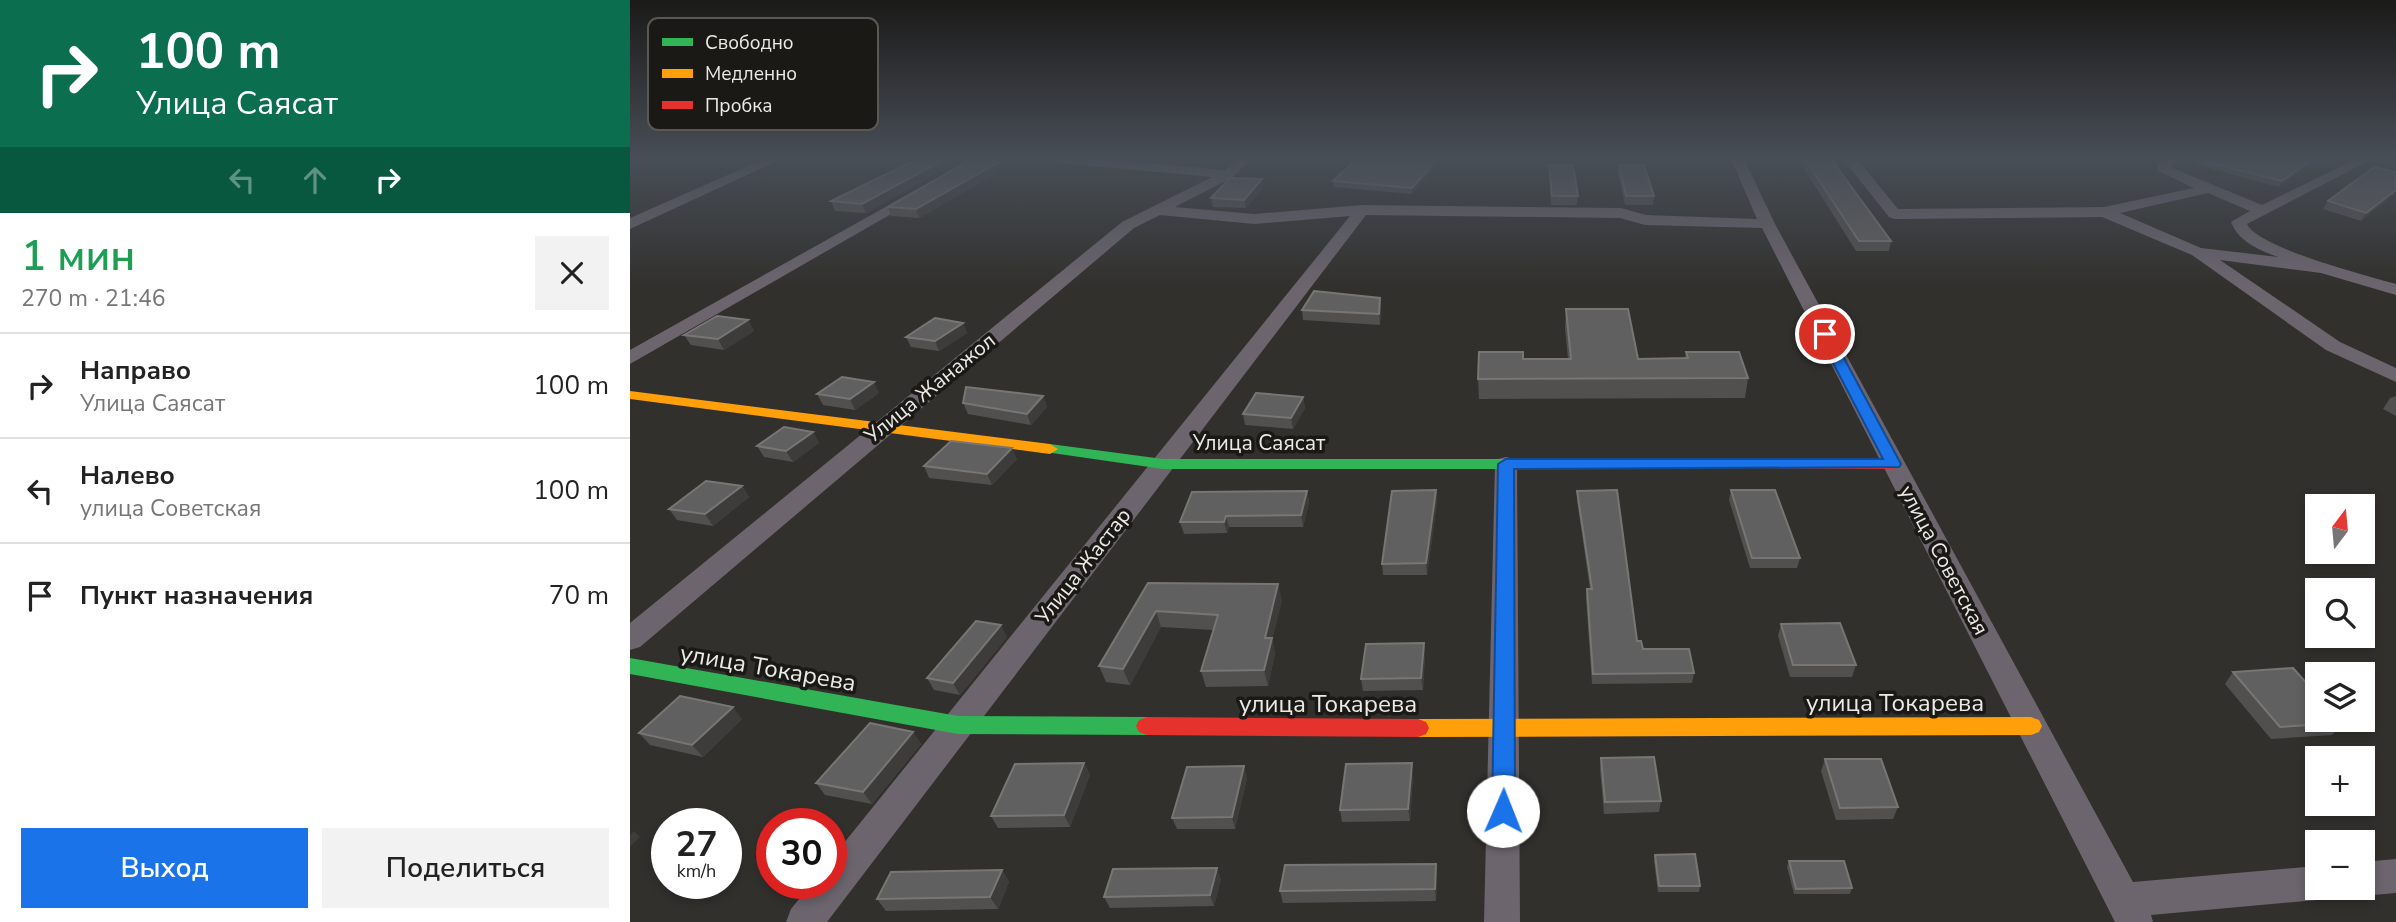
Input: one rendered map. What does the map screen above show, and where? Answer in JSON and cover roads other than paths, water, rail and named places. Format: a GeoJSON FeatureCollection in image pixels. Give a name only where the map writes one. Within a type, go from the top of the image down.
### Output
{"type":"FeatureCollection","features":[{"type":"Feature","properties":{"kind":"street"},"geometry":{"type":"LineString","coordinates":[[630,224],[679,202]]}},
{"type":"Feature","properties":{"kind":"street"},"geometry":{"type":"LineString","coordinates":[[630,358],[901,202]]}},
{"type":"Feature","properties":{"kind":"street","name":"Улица Жанажол"},"geometry":{"type":"LineString","coordinates":[[630,639],[1128,225],[1173,202]]}},
{"type":"Feature","properties":{"kind":"street","name":"улица Советская"},"geometry":{"type":"LineString","coordinates":[[1757,202],[2130,911]]}},
{"type":"Feature","properties":{"kind":"street"},"geometry":{"type":"LineString","coordinates":[[1884,202],[1894,214],[2104,212],[2149,202]]}},
{"type":"Feature","properties":{"kind":"street"},"geometry":{"type":"LineString","coordinates":[[2240,202],[2260,210]]}},
{"type":"Feature","properties":{"kind":"street"},"geometry":{"type":"LineString","coordinates":[[2277,202],[2239,222],[2243,232],[2268,247],[2323,268],[2396,290]]}},
{"type":"Feature","properties":{"kind":"street"},"geometry":{"type":"LineString","coordinates":[[1157,210],[1254,219],[1362,210],[1621,213],[1645,220],[1766,224]]}},
{"type":"Feature","properties":{"kind":"street","name":"Улица Жастар"},"geometry":{"type":"LineString","coordinates":[[804,922],[1362,210]]}},
{"type":"Feature","properties":{"kind":"street"},"geometry":{"type":"LineString","coordinates":[[2104,212],[2197,252],[2333,346],[2396,376]]}},
{"type":"Feature","properties":{"kind":"street"},"geometry":{"type":"LineString","coordinates":[[2197,252],[2323,268]]}},
{"type":"Feature","properties":{"kind":"street","name":"Улица Саясат"},"geometry":{"type":"LineString","coordinates":[[630,395],[1163,464],[1893,464]]}},
{"type":"Feature","properties":{"kind":"street"},"geometry":{"type":"LineString","coordinates":[[1503,922],[1506,464]]}},
{"type":"Feature","properties":{"kind":"street","name":"улица Токарева"},"geometry":{"type":"LineString","coordinates":[[630,666],[958,725],[1504,728],[2032,726]]}},
{"type":"Feature","properties":{"kind":"street"},"geometry":{"type":"LineString","coordinates":[[2375,878],[2396,876]]}},
{"type":"Feature","properties":{"kind":"street"},"geometry":{"type":"LineString","coordinates":[[2130,911],[2305,885]]}}]}
